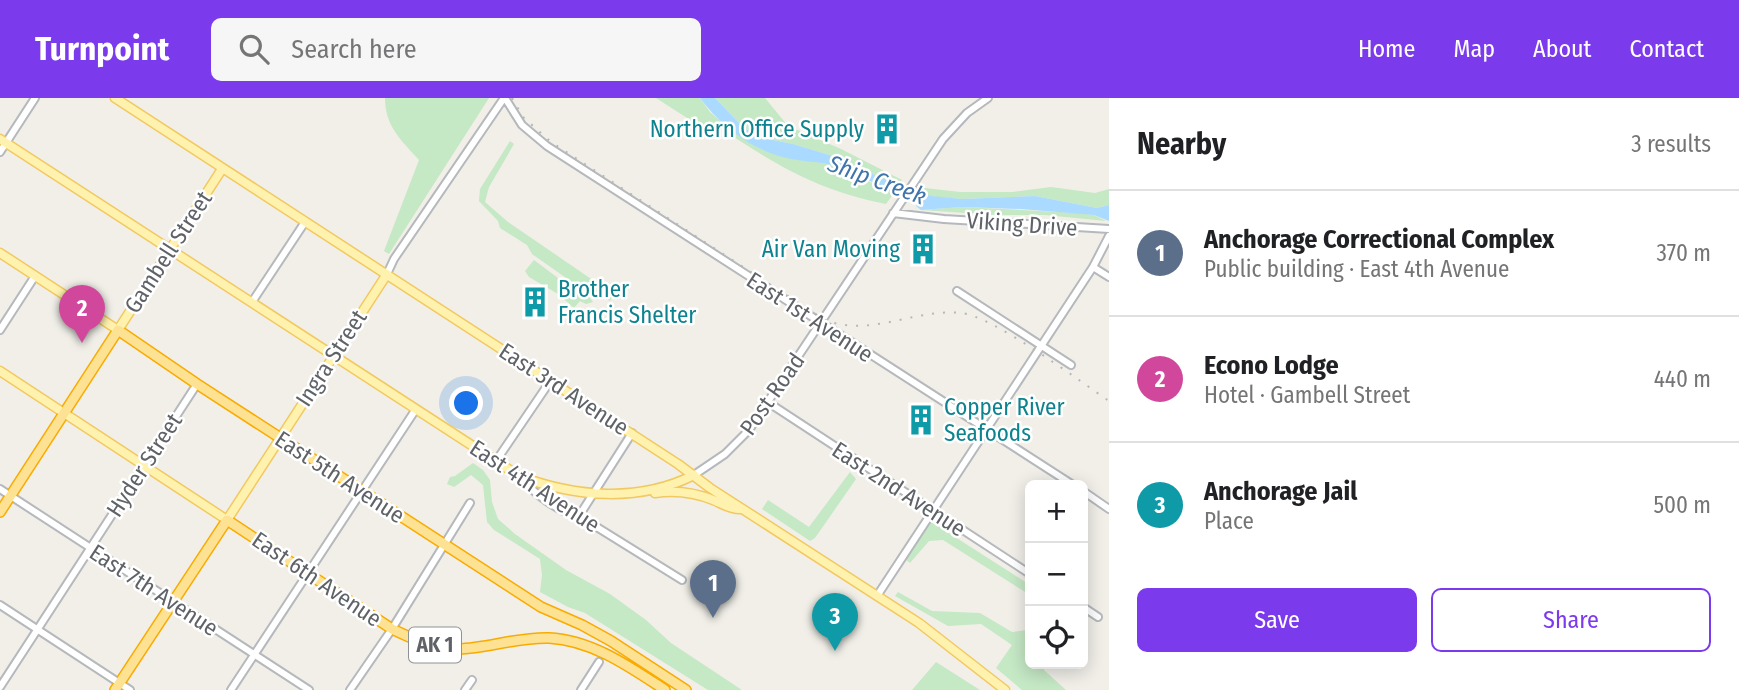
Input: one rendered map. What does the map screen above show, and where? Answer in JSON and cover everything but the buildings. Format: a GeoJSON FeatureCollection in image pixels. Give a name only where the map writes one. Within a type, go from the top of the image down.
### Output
{"type":"FeatureCollection","features":[{"type":"Feature","properties":{"kind":"highway","name":"East 5th Avenue"},"geometry":{"type":"LineString","coordinates":[[118,330],[541,607],[611,641],[686,690]]}},
{"type":"Feature","properties":{"kind":"highway","name":"Gambell Street"},"geometry":{"type":"LineString","coordinates":[[0,512],[118,330]]}},
{"type":"Feature","properties":{"kind":"highway","name":"East 6th Avenue"},"geometry":{"type":"LineString","coordinates":[[227,520],[392,629],[418,641],[455,649],[548,638],[575,642],[620,661],[665,690]]}},
{"type":"Feature","properties":{"kind":"highway","name":"Ingra Street"},"geometry":{"type":"LineString","coordinates":[[117,687],[227,520]]}},
{"type":"Feature","properties":{"kind":"main road","name":"East 3rd Avenue"},"geometry":{"type":"LineString","coordinates":[[115,98],[551,380],[743,510],[945,640],[1005,690]]}},
{"type":"Feature","properties":{"kind":"main road","name":"East 4th Avenue"},"geometry":{"type":"LineString","coordinates":[[3,141],[519,476]]}},
{"type":"Feature","properties":{"kind":"main road","name":"Gambell Street"},"geometry":{"type":"LineString","coordinates":[[118,330],[222,169]]}},
{"type":"Feature","properties":{"kind":"main road","name":"East 5th Avenue"},"geometry":{"type":"LineString","coordinates":[[0,253],[118,330]]}},
{"type":"Feature","properties":{"kind":"main road"},"geometry":{"type":"LineString","coordinates":[[366,261],[379,277],[375,291]]}},
{"type":"Feature","properties":{"kind":"main road","name":"Ingra Street"},"geometry":{"type":"LineString","coordinates":[[227,520],[387,274]]}},
{"type":"Feature","properties":{"kind":"main road","name":"East 6th Avenue"},"geometry":{"type":"LineString","coordinates":[[0,371],[227,520]]}},
{"type":"Feature","properties":{"kind":"main road","name":"Post Road"},"geometry":{"type":"LineString","coordinates":[[519,476],[545,486],[593,494],[624,494],[670,485],[694,475]]}},
{"type":"Feature","properties":{"kind":"main road"},"geometry":{"type":"LineString","coordinates":[[593,494],[623,497],[681,491],[699,494],[729,509],[743,510]]}},
{"type":"Feature","properties":{"kind":"street"},"geometry":{"type":"LineString","coordinates":[[0,152],[3,141],[35,98]]}},
{"type":"Feature","properties":{"kind":"street","name":"East 1st Avenue"},"geometry":{"type":"LineString","coordinates":[[505,98],[522,125],[547,146],[1065,480]]}},
{"type":"Feature","properties":{"kind":"street","name":"Ingra Street"},"geometry":{"type":"LineString","coordinates":[[387,274],[394,259],[505,98]]}},
{"type":"Feature","properties":{"kind":"street","name":"Post Road"},"geometry":{"type":"LineString","coordinates":[[694,475],[738,443],[769,403],[952,127],[988,98]]}},
{"type":"Feature","properties":{"kind":"street","name":"Viking Drive"},"geometry":{"type":"LineString","coordinates":[[894,213],[944,219],[1109,229]]}},
{"type":"Feature","properties":{"kind":"street"},"geometry":{"type":"LineString","coordinates":[[252,302],[304,222]]}},
{"type":"Feature","properties":{"kind":"street"},"geometry":{"type":"LineString","coordinates":[[877,596],[1093,267],[1109,236]]}},
{"type":"Feature","properties":{"kind":"street"},"geometry":{"type":"LineString","coordinates":[[1093,267],[1109,277]]}},
{"type":"Feature","properties":{"kind":"street"},"geometry":{"type":"LineString","coordinates":[[0,330],[36,276]]}},
{"type":"Feature","properties":{"kind":"street"},"geometry":{"type":"LineString","coordinates":[[957,291],[1071,366]]}},
{"type":"Feature","properties":{"kind":"street"},"geometry":{"type":"LineString","coordinates":[[496,461],[551,380]]}},
{"type":"Feature","properties":{"kind":"street","name":"Hyder Street"},"geometry":{"type":"LineString","coordinates":[[0,687],[197,384]]}},
{"type":"Feature","properties":{"kind":"street","name":"East 2nd Avenue"},"geometry":{"type":"LineString","coordinates":[[769,403],[1025,570]]}},
{"type":"Feature","properties":{"kind":"street"},"geometry":{"type":"LineString","coordinates":[[231,690],[416,409]]}},
{"type":"Feature","properties":{"kind":"street"},"geometry":{"type":"LineString","coordinates":[[579,516],[632,433]]}},
{"type":"Feature","properties":{"kind":"street","name":"East 4th Avenue"},"geometry":{"type":"LineString","coordinates":[[519,476],[532,490],[568,514],[579,516],[682,580]]}},
{"type":"Feature","properties":{"kind":"street","name":"East 7th Avenue"},"geometry":{"type":"LineString","coordinates":[[0,489],[309,690]]}},
{"type":"Feature","properties":{"kind":"street"},"geometry":{"type":"LineString","coordinates":[[1088,494],[1109,509]]}},
{"type":"Feature","properties":{"kind":"street"},"geometry":{"type":"LineString","coordinates":[[350,690],[392,629],[470,503]]}},
{"type":"Feature","properties":{"kind":"street"},"geometry":{"type":"LineString","coordinates":[[0,605],[117,687],[130,690]]}},
{"type":"Feature","properties":{"kind":"street"},"geometry":{"type":"LineString","coordinates":[[1088,610],[1098,617]]}},
{"type":"Feature","properties":{"kind":"street"},"geometry":{"type":"LineString","coordinates":[[581,690],[599,662]]}},
{"type":"Feature","properties":{"kind":"street"},"geometry":{"type":"LineString","coordinates":[[466,690],[472,680]]}},
{"type":"Feature","properties":{"kind":"green space"},"geometry":{"type":"Polygon","coordinates":[[[385,98],[489,98],[389,254],[384,251],[419,160],[391,125],[385,98]]]}},
{"type":"Feature","properties":{"kind":"green space"},"geometry":{"type":"Polygon","coordinates":[[[656,98],[700,98],[710,112],[729,128],[763,150],[836,166],[894,193],[886,204],[816,183],[776,163],[714,124],[709,132],[656,98]]]}},
{"type":"Feature","properties":{"kind":"green space"},"geometry":{"type":"Polygon","coordinates":[[[715,98],[765,98],[788,126],[902,180],[898,186],[836,157],[759,137],[742,126],[715,98]]]}},
{"type":"Feature","properties":{"kind":"green space"},"geometry":{"type":"Polygon","coordinates":[[[510,141],[514,144],[489,187],[485,202],[508,222],[600,285],[612,297],[610,301],[572,282],[532,254],[527,245],[500,228],[498,221],[479,201],[480,189],[510,141]]]}},
{"type":"Feature","properties":{"kind":"green space"},"geometry":{"type":"Polygon","coordinates":[[[916,187],[960,192],[1013,192],[1051,187],[1095,193],[1109,189],[1109,205],[1097,208],[1035,196],[962,199],[924,196],[914,191],[916,187]]]}},
{"type":"Feature","properties":{"kind":"green space"},"geometry":{"type":"Polygon","coordinates":[[[962,207],[1079,213],[1094,215],[1106,221],[1045,215],[921,210],[962,207]]]}},
{"type":"Feature","properties":{"kind":"green space"},"geometry":{"type":"Polygon","coordinates":[[[534,260],[562,281],[586,293],[593,302],[586,304],[580,301],[574,308],[558,294],[529,277],[525,271],[534,260]]]}},
{"type":"Feature","properties":{"kind":"green space"},"geometry":{"type":"Polygon","coordinates":[[[473,463],[483,470],[490,480],[492,502],[498,519],[515,534],[566,570],[610,594],[646,620],[671,643],[742,690],[708,690],[585,613],[540,592],[540,559],[494,530],[487,522],[483,485],[471,475],[454,487],[447,484],[450,477],[473,463]]]}},
{"type":"Feature","properties":{"kind":"green space"},"geometry":{"type":"Polygon","coordinates":[[[850,472],[856,479],[815,538],[810,541],[762,509],[768,500],[809,527],[850,472]]]}},
{"type":"Feature","properties":{"kind":"green space"},"geometry":{"type":"Polygon","coordinates":[[[930,521],[1025,582],[1025,592],[943,540],[929,541],[910,563],[905,559],[930,521]]]}},
{"type":"Feature","properties":{"kind":"green space"},"geometry":{"type":"Polygon","coordinates":[[[898,592],[932,611],[980,613],[1012,632],[1025,630],[1025,669],[1044,669],[1066,690],[1022,690],[996,668],[1012,645],[981,624],[948,626],[895,596],[898,592]]]}},
{"type":"Feature","properties":{"kind":"green space"},"geometry":{"type":"Polygon","coordinates":[[[936,662],[980,690],[912,690],[936,662]]]}},
{"type":"Feature","properties":{"kind":"water"},"geometry":{"type":"Polygon","coordinates":[[[700,98],[715,98],[742,126],[758,137],[836,157],[898,186],[894,193],[835,166],[774,155],[738,136],[717,118],[700,98]]]}},
{"type":"Feature","properties":{"kind":"water"},"geometry":{"type":"Polygon","coordinates":[[[921,195],[962,199],[1035,196],[1097,208],[1109,205],[1109,221],[1094,215],[1021,209],[962,207],[921,210],[916,206],[921,195]]]}},
{"type":"Feature","properties":{"kind":"waterway","name":"Ship Creek"},"geometry":{"type":"LineString","coordinates":[[884,184],[932,202]]}},
{"type":"Feature","properties":{"kind":"railway"},"geometry":{"type":"LineString","coordinates":[[512,98],[523,117],[551,142],[823,319],[857,326],[943,313],[961,313],[975,317],[1035,350],[1109,401]]}},
{"type":"Feature","properties":{"kind":"place","name":"Northern Office Supply"},"geometry":{"type":"Point","coordinates":[887,129]}},
{"type":"Feature","properties":{"kind":"place","name":"Air Van Moving"},"geometry":{"type":"Point","coordinates":[923,249]}},
{"type":"Feature","properties":{"kind":"place","name":"Brother Francis Shelter"},"geometry":{"type":"Point","coordinates":[535,302]}},
{"type":"Feature","properties":{"kind":"place","name":"Econo Lodge"},"geometry":{"type":"Point","coordinates":[82,343]}},
{"type":"Feature","properties":{"kind":"place","name":"Copper River Seafoods"},"geometry":{"type":"Point","coordinates":[921,420]}},
{"type":"Feature","properties":{"kind":"place","name":"Anchorage Correctional Complex"},"geometry":{"type":"Point","coordinates":[713,618]}},
{"type":"Feature","properties":{"kind":"place","name":"Anchorage Jail"},"geometry":{"type":"Point","coordinates":[835,651]}}]}
